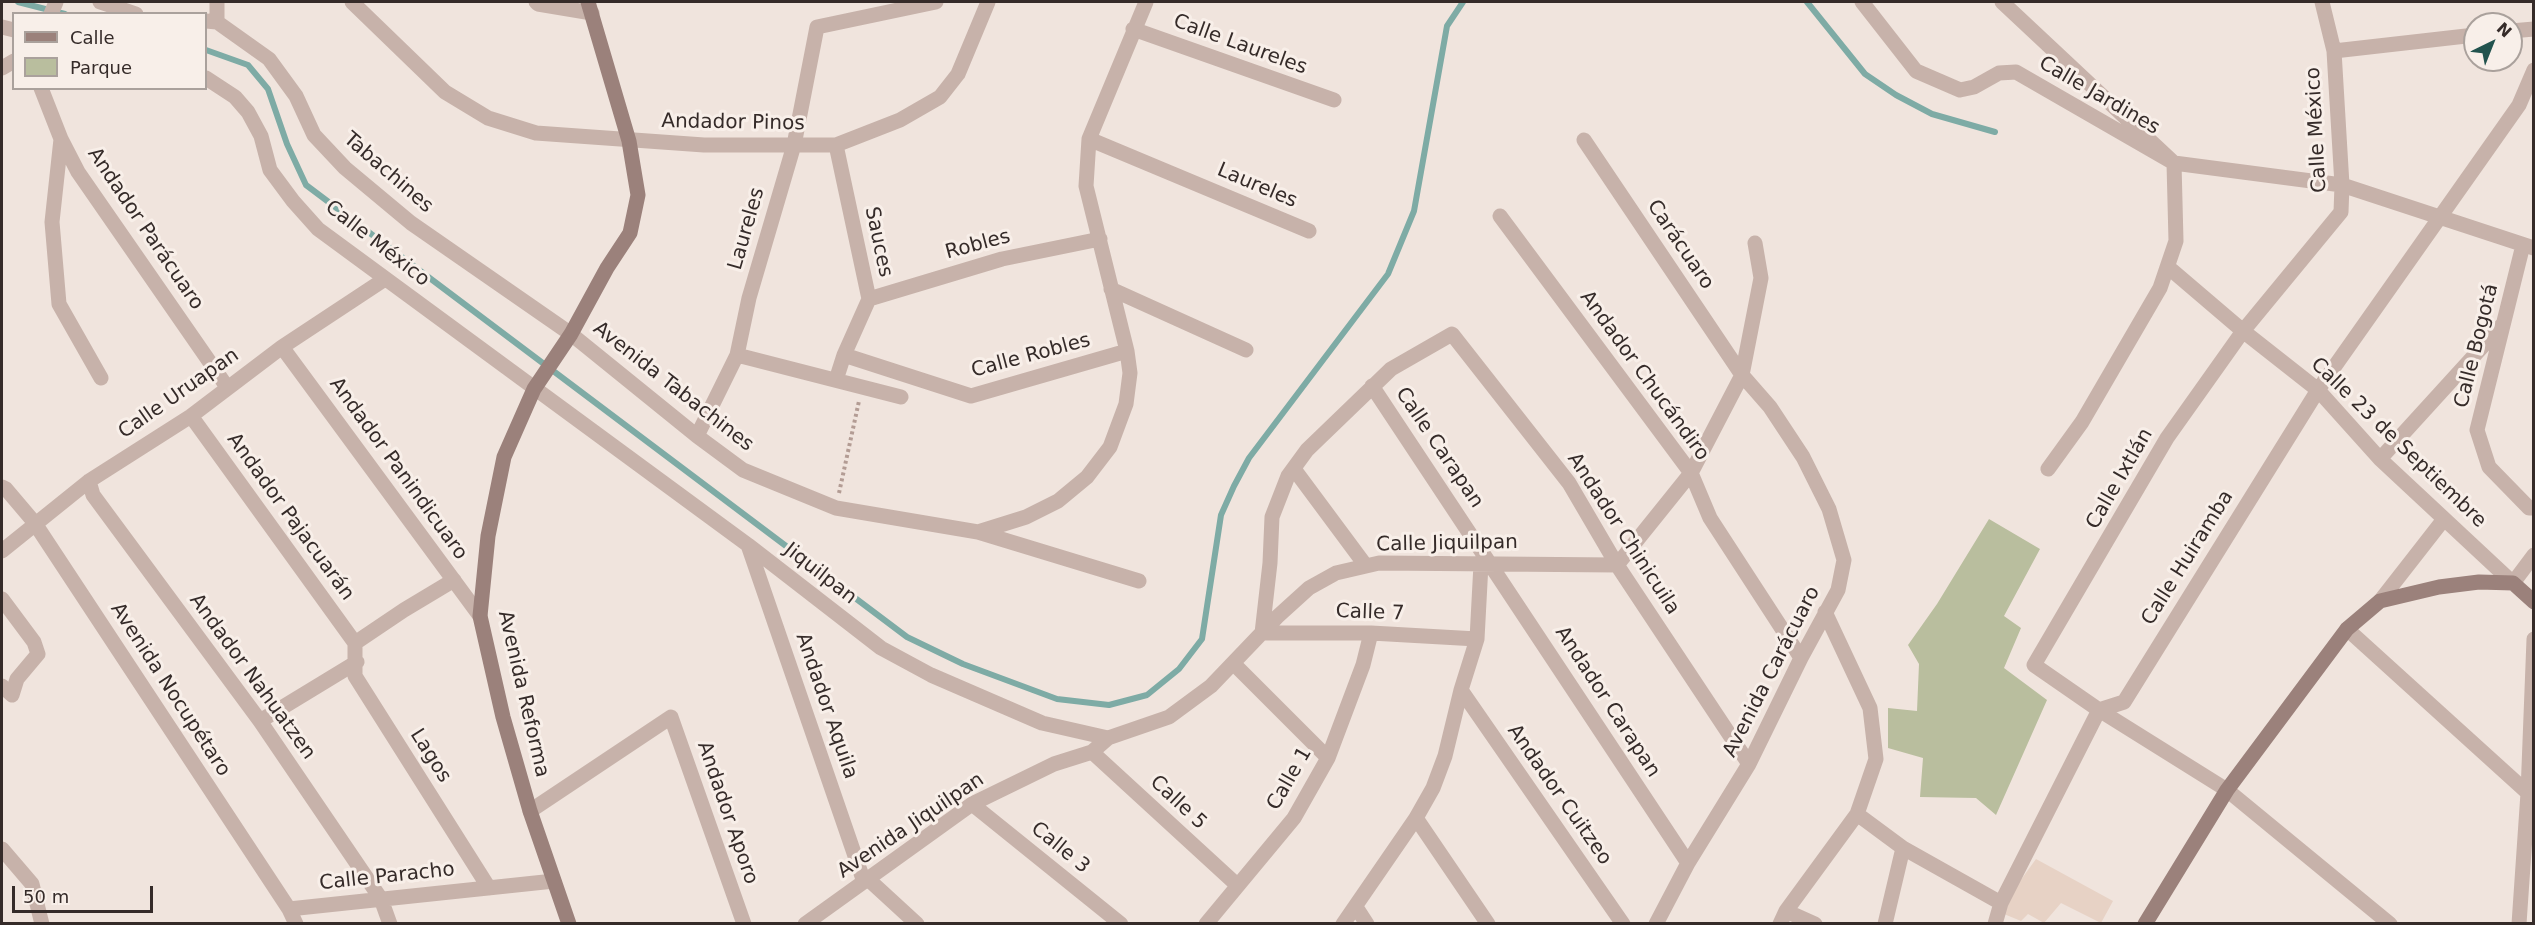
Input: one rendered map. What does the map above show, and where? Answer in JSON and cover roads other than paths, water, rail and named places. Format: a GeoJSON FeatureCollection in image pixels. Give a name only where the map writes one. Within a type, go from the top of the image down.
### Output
{"type":"FeatureCollection","features":[{"type":"Feature","properties":{"kind":"street"},"geometry":{"type":"LineString","coordinates":[[100,2],[130,12]]}},
{"type":"Feature","properties":{"kind":"street"},"geometry":{"type":"LineString","coordinates":[[211,22],[217,2]]}},
{"type":"Feature","properties":{"kind":"street","name":"Andador Pinos"},"geometry":{"type":"LineString","coordinates":[[352,2],[444,92],[488,118],[536,133],[704,145],[836,145]]}},
{"type":"Feature","properties":{"kind":"street"},"geometry":{"type":"LineString","coordinates":[[536,2],[538,4],[590,7]]}},
{"type":"Feature","properties":{"kind":"street","name":"Laureles"},"geometry":{"type":"LineString","coordinates":[[697,436],[737,354],[749,298],[794,145],[817,27],[936,2]]}},
{"type":"Feature","properties":{"kind":"street"},"geometry":{"type":"LineString","coordinates":[[836,145],[900,120],[940,97],[958,74],[988,2]]}},
{"type":"Feature","properties":{"kind":"street","name":"Avenida Tabachines"},"geometry":{"type":"LineString","coordinates":[[569,336],[743,470],[836,508],[978,532],[1026,517],[1058,501],[1087,477],[1110,447],[1126,404],[1130,373],[1126,351],[1086,186],[1089,139],[1146,2]]}},
{"type":"Feature","properties":{"kind":"street","name":"Calle Jardines"},"geometry":{"type":"LineString","coordinates":[[1862,2],[1916,71],[1960,90],[1974,87],[1999,73],[2016,72],[2174,163]]}},
{"type":"Feature","properties":{"kind":"street"},"geometry":{"type":"LineString","coordinates":[[2002,2],[2174,163],[2342,185],[2528,247]]}},
{"type":"Feature","properties":{"kind":"street","name":"Calle México"},"geometry":{"type":"LineString","coordinates":[[2243,331],[2341,212],[2342,185],[2334,51],[2322,2]]}},
{"type":"Feature","properties":{"kind":"street","name":"Avenida Reforma"},"geometry":{"type":"LineString","coordinates":[[568,924],[530,811],[503,717],[480,616],[488,536],[504,457],[534,389],[569,336],[607,268],[630,233],[638,195],[629,141],[590,7]]}},
{"type":"Feature","properties":{"kind":"street","name":"Tabachines"},"geometry":{"type":"LineString","coordinates":[[211,22],[269,59],[296,96],[314,135],[345,168],[411,223],[569,336]]}},
{"type":"Feature","properties":{"kind":"street","name":"Calle Laureles"},"geometry":{"type":"LineString","coordinates":[[1133,29],[1334,100]]}},
{"type":"Feature","properties":{"kind":"street"},"geometry":{"type":"LineString","coordinates":[[2334,51],[2463,36]]}},
{"type":"Feature","properties":{"kind":"street","name":"Calle Huiramba"},"geometry":{"type":"LineString","coordinates":[[2099,710],[2124,702],[2318,390],[2518,105],[2534,70]]}},
{"type":"Feature","properties":{"kind":"street","name":"Calle México"},"geometry":{"type":"LineString","coordinates":[[207,79],[235,97],[248,112],[261,136],[270,170],[318,229],[534,389]]}},
{"type":"Feature","properties":{"kind":"street","name":"Andador Parácuaro"},"geometry":{"type":"LineString","coordinates":[[42,90],[61,139],[78,172],[227,387]]}},
{"type":"Feature","properties":{"kind":"street"},"geometry":{"type":"LineString","coordinates":[[61,139],[52,222],[59,304],[102,378]]}},
{"type":"Feature","properties":{"kind":"street","name":"Laureles"},"geometry":{"type":"LineString","coordinates":[[1089,139],[1309,231]]}},
{"type":"Feature","properties":{"kind":"street","name":"Carácuaro"},"geometry":{"type":"LineString","coordinates":[[1584,140],[1742,375]]}},
{"type":"Feature","properties":{"kind":"street","name":"Sauces"},"geometry":{"type":"LineString","coordinates":[[836,145],[869,299],[844,355],[837,380]]}},
{"type":"Feature","properties":{"kind":"street"},"geometry":{"type":"LineString","coordinates":[[2048,469],[2082,422],[2160,288],[2176,241],[2174,163]]}},
{"type":"Feature","properties":{"kind":"street","name":"Andador Chucándiro"},"geometry":{"type":"LineString","coordinates":[[1500,216],[1692,473],[1710,518],[1801,658]]}},
{"type":"Feature","properties":{"kind":"street","name":"Robles"},"geometry":{"type":"LineString","coordinates":[[869,299],[1002,259],[1100,239]]}},
{"type":"Feature","properties":{"kind":"street"},"geometry":{"type":"LineString","coordinates":[[1617,565],[1692,473],[1742,375],[1761,278],[1755,243]]}},
{"type":"Feature","properties":{"kind":"street","name":"Calle Bogotá"},"geometry":{"type":"LineString","coordinates":[[2528,247],[2505,322],[2477,430],[2489,467],[2529,508],[2534,508]]}},
{"type":"Feature","properties":{"kind":"street","name":"Calle 23 de Septiembre"},"geometry":{"type":"LineString","coordinates":[[2168,267],[2243,331],[2318,390],[2380,459],[2513,583]]}},
{"type":"Feature","properties":{"kind":"street","name":"Calle Uruapan"},"geometry":{"type":"LineString","coordinates":[[2,551],[34,522],[89,481],[191,416],[282,347],[385,279]]}},
{"type":"Feature","properties":{"kind":"street"},"geometry":{"type":"LineString","coordinates":[[1111,289],[1246,350]]}},
{"type":"Feature","properties":{"kind":"street"},"geometry":{"type":"LineString","coordinates":[[2380,459],[2505,322]]}},
{"type":"Feature","properties":{"kind":"street","name":"Calle Ixtlán"},"geometry":{"type":"LineString","coordinates":[[2099,710],[2034,665],[2167,438],[2243,331]]}},
{"type":"Feature","properties":{"kind":"street","name":"Andador Chinicuila"},"geometry":{"type":"LineString","coordinates":[[1372,386],[1391,369],[1452,334],[1569,483],[1617,565],[1749,764]]}},
{"type":"Feature","properties":{"kind":"street","name":"Andador Panindicuaro"},"geometry":{"type":"LineString","coordinates":[[282,347],[480,616]]}},
{"type":"Feature","properties":{"kind":"street","name":"Calle Robles"},"geometry":{"type":"LineString","coordinates":[[844,355],[971,396],[1126,351]]}},
{"type":"Feature","properties":{"kind":"street"},"geometry":{"type":"LineString","coordinates":[[737,354],[901,397]]}},
{"type":"Feature","properties":{"kind":"street","name":"Avenida Carácuaro"},"geometry":{"type":"LineString","coordinates":[[1656,924],[1688,863],[1749,764],[1801,658],[1838,590],[1844,560],[1829,509],[1803,457],[1770,407],[1742,375]]}},
{"type":"Feature","properties":{"kind":"street"},"geometry":{"type":"LineString","coordinates":[[1262,633],[1270,563],[1272,517],[1288,476],[1307,450],[1372,386]]}},
{"type":"Feature","properties":{"kind":"street","name":"Calle Carapan"},"geometry":{"type":"LineString","coordinates":[[1372,386],[1486,564]]}},
{"type":"Feature","properties":{"kind":"street","name":"Jiquilpan"},"geometry":{"type":"LineString","coordinates":[[534,389],[748,544],[881,648],[931,675],[1042,723],[1108,738]]}},
{"type":"Feature","properties":{"kind":"street","name":"Andador Pajacuarán"},"geometry":{"type":"LineString","coordinates":[[191,416],[355,643]]}},
{"type":"Feature","properties":{"kind":"street"},"geometry":{"type":"LineString","coordinates":[[1294,469],[1366,566]]}},
{"type":"Feature","properties":{"kind":"street","name":"Andador Nahuatzen"},"geometry":{"type":"LineString","coordinates":[[89,481],[93,495],[260,721],[381,899],[390,924]]}},
{"type":"Feature","properties":{"kind":"street","name":"Avenida Nocupétaro"},"geometry":{"type":"LineString","coordinates":[[2,487],[34,522],[289,909],[296,924]]}},
{"type":"Feature","properties":{"kind":"street"},"geometry":{"type":"LineString","coordinates":[[2145,924],[2227,790],[2347,629],[2380,601],[2444,519]]}},
{"type":"Feature","properties":{"kind":"street"},"geometry":{"type":"LineString","coordinates":[[978,532],[1139,581]]}},
{"type":"Feature","properties":{"kind":"street","name":"Andador Aquila"},"geometry":{"type":"LineString","coordinates":[[748,544],[866,880],[917,924]]}},
{"type":"Feature","properties":{"kind":"street"},"geometry":{"type":"LineString","coordinates":[[2513,583],[2534,555]]}},
{"type":"Feature","properties":{"kind":"street","name":"Calle Jiquilpan"},"geometry":{"type":"LineString","coordinates":[[1108,738],[1169,717],[1211,686],[1309,588],[1336,573],[1379,563],[1617,565]]}},
{"type":"Feature","properties":{"kind":"street"},"geometry":{"type":"LineString","coordinates":[[1343,924],[1416,818],[1433,788],[1445,756],[1461,690],[1477,639],[1486,564]]}},
{"type":"Feature","properties":{"kind":"street","name":"Andador Carapan"},"geometry":{"type":"LineString","coordinates":[[1486,564],[1688,863]]}},
{"type":"Feature","properties":{"kind":"street"},"geometry":{"type":"LineString","coordinates":[[355,643],[454,580]]}},
{"type":"Feature","properties":{"kind":"street"},"geometry":{"type":"LineString","coordinates":[[2380,601],[2439,587],[2479,582],[2513,583],[2534,602]]}},
{"type":"Feature","properties":{"kind":"street"},"geometry":{"type":"LineString","coordinates":[[2,599],[34,642],[38,654],[7,690]]}},
{"type":"Feature","properties":{"kind":"street"},"geometry":{"type":"LineString","coordinates":[[1815,924],[1783,917],[1857,814],[1876,759],[1870,708],[1825,612]]}},
{"type":"Feature","properties":{"kind":"street"},"geometry":{"type":"LineString","coordinates":[[2347,629],[2528,793]]}},
{"type":"Feature","properties":{"kind":"street","name":"Calle 7"},"geometry":{"type":"LineString","coordinates":[[1262,633],[1371,633],[1477,639]]}},
{"type":"Feature","properties":{"kind":"street","name":"Calle 1"},"geometry":{"type":"LineString","coordinates":[[1209,922],[1294,818],[1328,758],[1363,665],[1371,633]]}},
{"type":"Feature","properties":{"kind":"street"},"geometry":{"type":"LineString","coordinates":[[2519,924],[2528,793],[2534,639]]}},
{"type":"Feature","properties":{"kind":"street","name":"Lagos"},"geometry":{"type":"LineString","coordinates":[[355,643],[357,662],[355,676],[489,888]]}},
{"type":"Feature","properties":{"kind":"street"},"geometry":{"type":"LineString","coordinates":[[260,721],[357,662]]}},
{"type":"Feature","properties":{"kind":"street"},"geometry":{"type":"LineString","coordinates":[[1233,663],[1328,758]]}},
{"type":"Feature","properties":{"kind":"street","name":"Andador Cuitzeo"},"geometry":{"type":"LineString","coordinates":[[1461,690],[1623,924]]}},
{"type":"Feature","properties":{"kind":"street"},"geometry":{"type":"LineString","coordinates":[[1995,924],[2001,903],[2099,710],[2227,790],[2390,924]]}},
{"type":"Feature","properties":{"kind":"street","name":"Andador Aporo"},"geometry":{"type":"LineString","coordinates":[[530,811],[671,717],[744,924]]}},
{"type":"Feature","properties":{"kind":"street","name":"Avenida Jiquilpan"},"geometry":{"type":"LineString","coordinates":[[805,924],[972,804],[1054,764],[1092,752],[1108,738]]}},
{"type":"Feature","properties":{"kind":"street","name":"Calle 5"},"geometry":{"type":"LineString","coordinates":[[1092,752],[1237,885]]}},
{"type":"Feature","properties":{"kind":"street","name":"Calle 3"},"geometry":{"type":"LineString","coordinates":[[972,804],[1121,924]]}},
{"type":"Feature","properties":{"kind":"street"},"geometry":{"type":"LineString","coordinates":[[1857,814],[1903,849],[2001,903]]}},
{"type":"Feature","properties":{"kind":"street"},"geometry":{"type":"LineString","coordinates":[[1416,818],[1488,924]]}},
{"type":"Feature","properties":{"kind":"street"},"geometry":{"type":"LineString","coordinates":[[2,849],[32,885],[42,924]]}},
{"type":"Feature","properties":{"kind":"street"},"geometry":{"type":"LineString","coordinates":[[1885,924],[1903,849]]}},
{"type":"Feature","properties":{"kind":"street","name":"Calle Paracho"},"geometry":{"type":"LineString","coordinates":[[289,909],[554,881]]}},
{"type":"Feature","properties":{"kind":"street"},"geometry":{"type":"LineString","coordinates":[[1356,906],[1367,924]]}},
{"type":"Feature","properties":{"kind":"waterway"},"geometry":{"type":"LineString","coordinates":[[18,2],[57,12]]}},
{"type":"Feature","properties":{"kind":"waterway"},"geometry":{"type":"LineString","coordinates":[[207,50],[248,65],[268,89],[287,144],[306,185],[907,637],[963,664],[1057,699],[1109,705],[1147,695],[1179,669],[1202,639],[1221,515],[1234,486],[1249,458],[1388,274],[1414,211],[1447,26],[1463,2]]}},
{"type":"Feature","properties":{"kind":"waterway"},"geometry":{"type":"LineString","coordinates":[[1807,2],[1865,74],[1896,95],[1932,114],[1995,132]]}}]}
